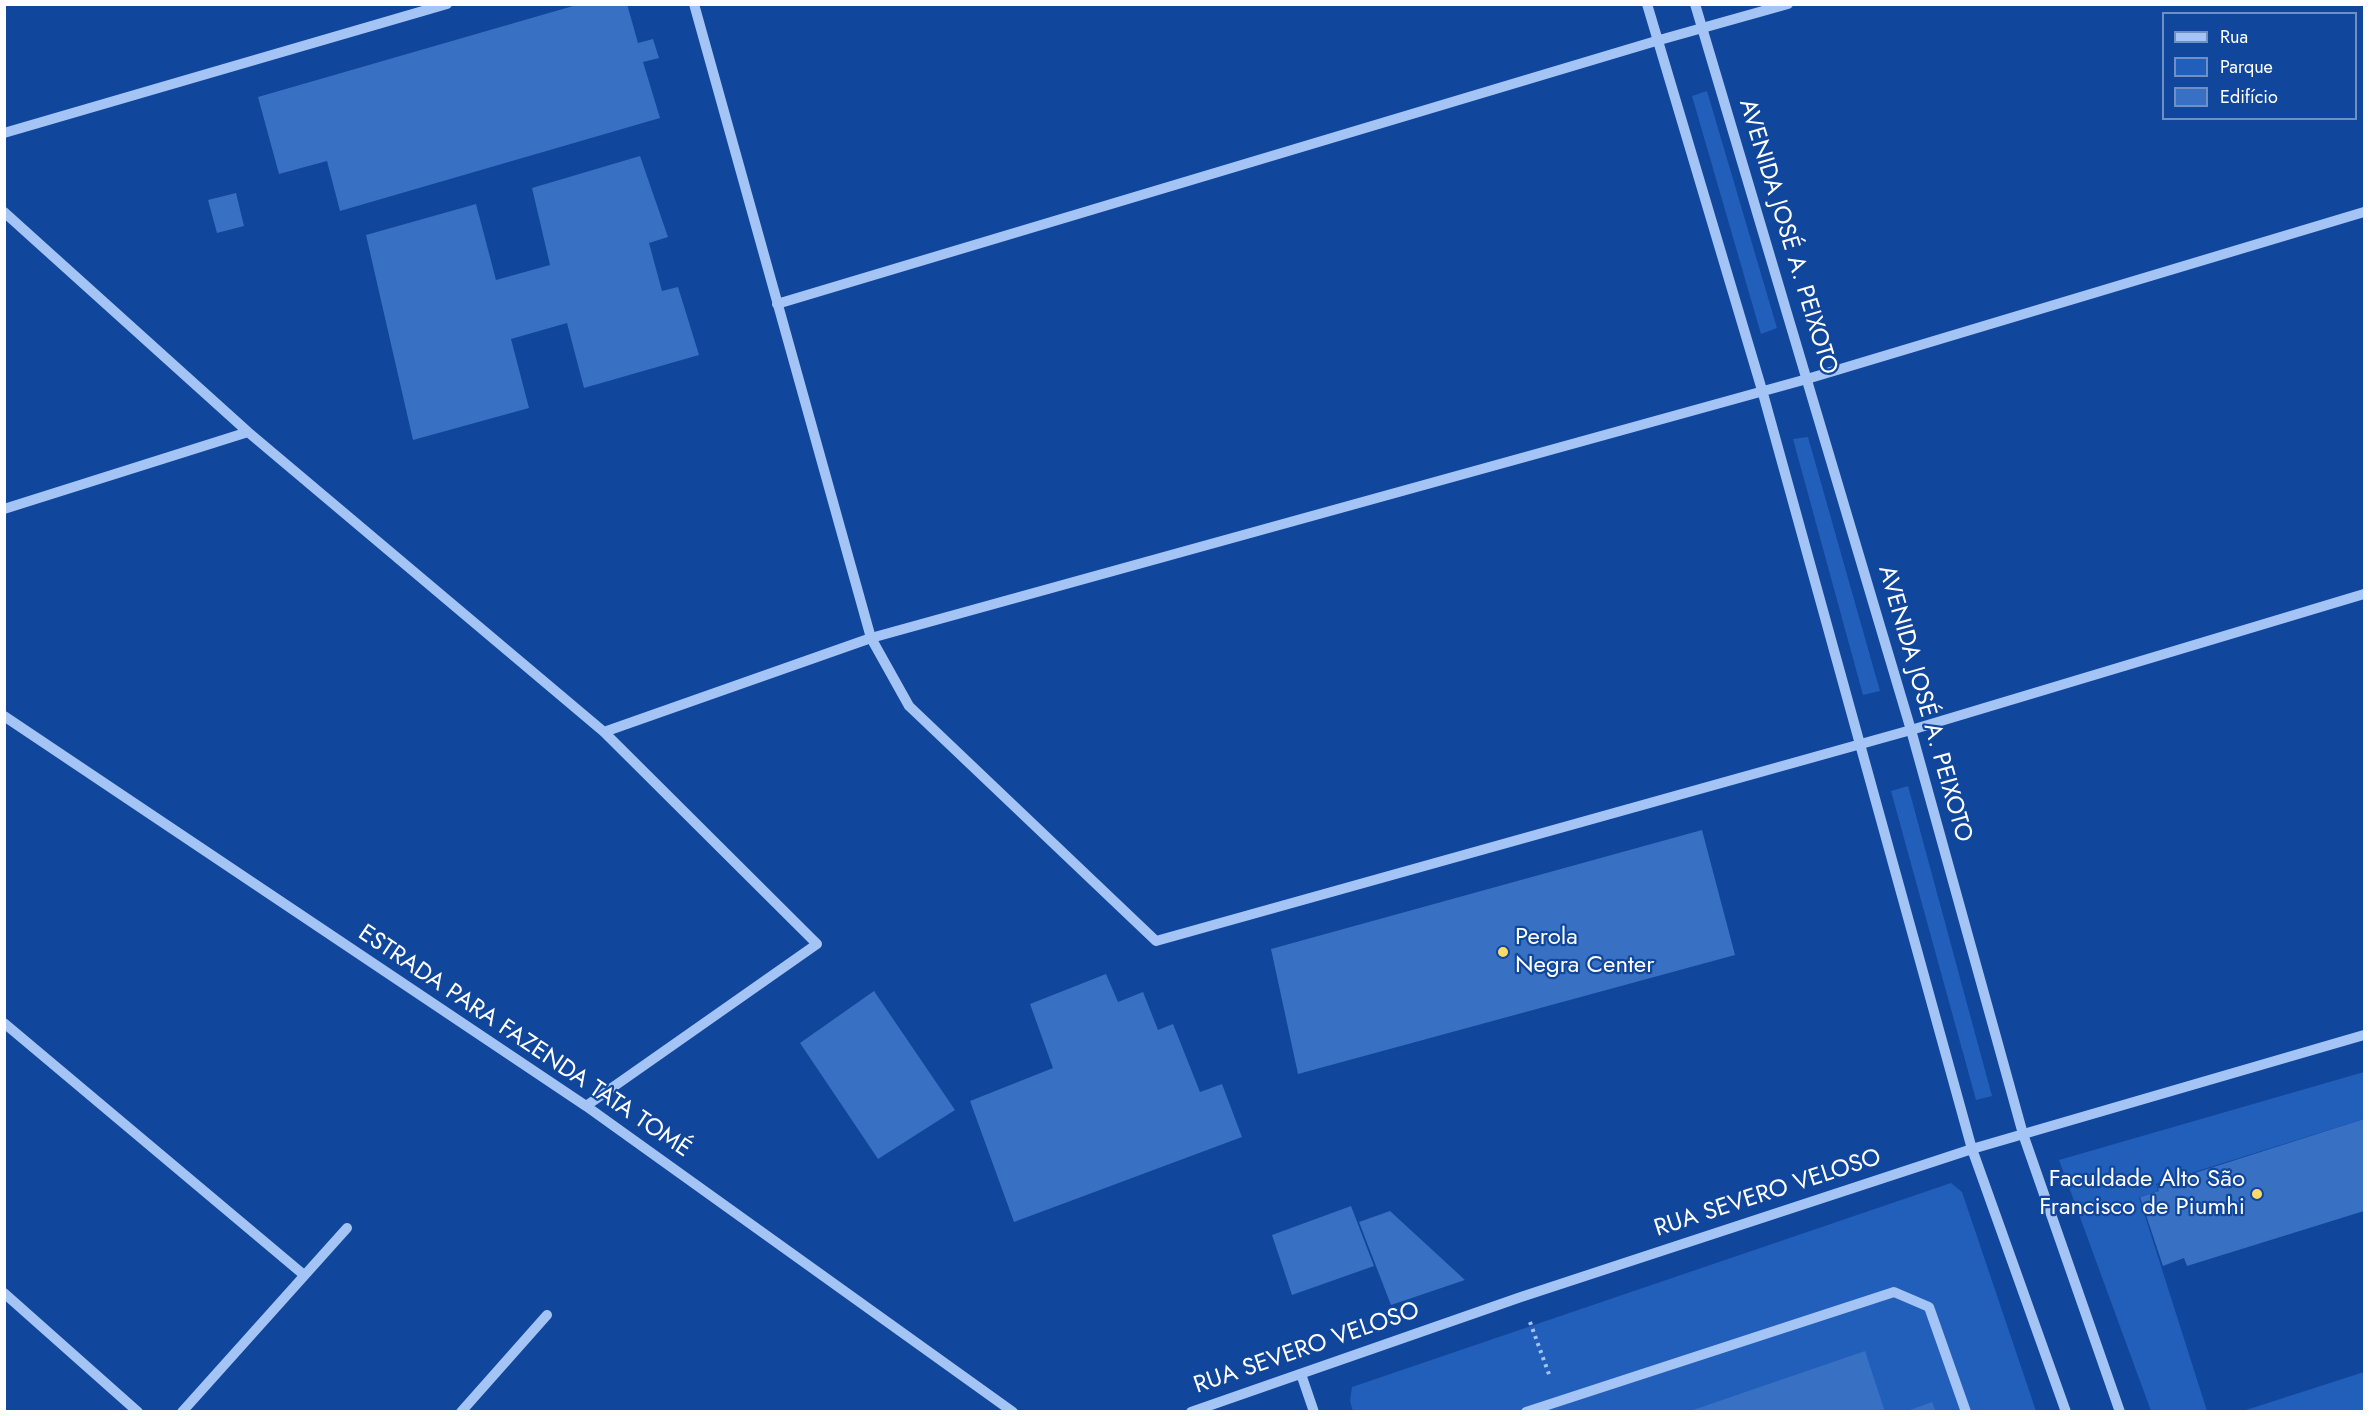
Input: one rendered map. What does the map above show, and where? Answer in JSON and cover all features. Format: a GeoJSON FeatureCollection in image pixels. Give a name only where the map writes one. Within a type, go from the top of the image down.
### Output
{"type":"FeatureCollection","features":[{"type":"Feature","properties":{"kind":"street"},"geometry":{"type":"LineString","coordinates":[[4,133],[447,4]]}},
{"type":"Feature","properties":{"kind":"street"},"geometry":{"type":"LineString","coordinates":[[694,4],[871,638],[909,706],[1156,941],[1911,730],[2364,594]]}},
{"type":"Feature","properties":{"kind":"street"},"geometry":{"type":"LineString","coordinates":[[1647,4],[1656,41],[1762,390],[1972,1149],[2066,1412]]}},
{"type":"Feature","properties":{"kind":"street","name":"AVENIDA JOSÉ A. PEIXOTO"},"geometry":{"type":"LineString","coordinates":[[1695,4],[1911,730],[2023,1134],[2120,1412]]}},
{"type":"Feature","properties":{"kind":"street"},"geometry":{"type":"LineString","coordinates":[[777,304],[1656,41],[1788,4]]}},
{"type":"Feature","properties":{"kind":"street"},"geometry":{"type":"LineString","coordinates":[[4,212],[248,432],[604,732],[816,944],[586,1106]]}},
{"type":"Feature","properties":{"kind":"street"},"geometry":{"type":"LineString","coordinates":[[604,732],[871,638],[1808,379],[2364,212]]}},
{"type":"Feature","properties":{"kind":"street"},"geometry":{"type":"LineString","coordinates":[[4,508],[248,432]]}},
{"type":"Feature","properties":{"kind":"street","name":"ESTRADA PARA FAZENDA TATA TOMÉ"},"geometry":{"type":"LineString","coordinates":[[4,716],[586,1106],[1013,1412]]}},
{"type":"Feature","properties":{"kind":"street"},"geometry":{"type":"LineString","coordinates":[[4,1023],[304,1275]]}},
{"type":"Feature","properties":{"kind":"street","name":"RUA SEVERO VELOSO"},"geometry":{"type":"LineString","coordinates":[[1191,1412],[1521,1297],[1972,1149],[2364,1035]]}},
{"type":"Feature","properties":{"kind":"street"},"geometry":{"type":"LineString","coordinates":[[182,1412],[347,1228]]}},
{"type":"Feature","properties":{"kind":"street"},"geometry":{"type":"LineString","coordinates":[[1526,1412],[1894,1292],[1929,1307],[1966,1412]]}},
{"type":"Feature","properties":{"kind":"street"},"geometry":{"type":"LineString","coordinates":[[4,1293],[138,1412]]}},
{"type":"Feature","properties":{"kind":"street"},"geometry":{"type":"LineString","coordinates":[[461,1412],[547,1315]]}},
{"type":"Feature","properties":{"kind":"street"},"geometry":{"type":"LineString","coordinates":[[1301,1374],[1314,1412]]}},
{"type":"Feature","properties":{"kind":"path"},"geometry":{"type":"LineString","coordinates":[[1521,1297],[1559,1400]]}},
{"type":"Feature","properties":{"kind":"green space"},"geometry":{"type":"Polygon","coordinates":[[[1707,91],[1777,328],[1761,334],[1692,96],[1707,91]]]}},
{"type":"Feature","properties":{"kind":"green space"},"geometry":{"type":"Polygon","coordinates":[[[1808,437],[1880,691],[1863,695],[1793,439],[1808,437]]]}},
{"type":"Feature","properties":{"kind":"green space"},"geometry":{"type":"Polygon","coordinates":[[[1908,786],[1992,1096],[1976,1100],[1891,791],[1908,786]]]}},
{"type":"Feature","properties":{"kind":"green space"},"geometry":{"type":"Polygon","coordinates":[[[2364,1072],[2364,1119],[2156,1184],[2158,1191],[2139,1197],[2207,1411],[2151,1411],[2059,1160],[2364,1072]]]}},
{"type":"Feature","properties":{"kind":"green space"},"geometry":{"type":"Polygon","coordinates":[[[1951,1183],[1962,1192],[2036,1411],[1353,1412],[1350,1401],[1352,1387],[1951,1183]]]}},
{"type":"Feature","properties":{"kind":"green space"},"geometry":{"type":"Polygon","coordinates":[[[2364,1372],[2364,1411],[2243,1411],[2364,1372]]]}},
{"type":"Feature","properties":{"kind":"building"},"geometry":{"type":"Polygon","coordinates":[[[580,4],[627,4],[638,43],[653,39],[659,58],[643,62],[660,118],[340,211],[327,161],[279,174],[258,97],[580,4]]]}},
{"type":"Feature","properties":{"kind":"building"},"geometry":{"type":"Polygon","coordinates":[[[640,156],[668,237],[649,243],[662,291],[678,287],[699,355],[584,388],[567,323],[511,339],[529,408],[413,440],[366,235],[476,204],[496,280],[550,265],[532,188],[640,156]]]}},
{"type":"Feature","properties":{"kind":"building"},"geometry":{"type":"Polygon","coordinates":[[[236,193],[244,226],[217,233],[208,200],[236,193]]]}},
{"type":"Feature","properties":{"kind":"building","name":"Perola Negra Center"},"geometry":{"type":"Polygon","coordinates":[[[1702,830],[1735,955],[1298,1074],[1271,949],[1702,830]]]}},
{"type":"Feature","properties":{"kind":"building"},"geometry":{"type":"Polygon","coordinates":[[[1106,974],[1118,1002],[1143,992],[1158,1030],[1173,1024],[1200,1092],[1222,1084],[1242,1137],[1014,1222],[970,1101],[1053,1068],[1030,1004],[1106,974]]]}},
{"type":"Feature","properties":{"kind":"building"},"geometry":{"type":"Polygon","coordinates":[[[874,991],[955,1110],[878,1159],[800,1043],[874,991]]]}},
{"type":"Feature","properties":{"kind":"building","name":"Faculdade Alto São Francisco de Piumhi"},"geometry":{"type":"Polygon","coordinates":[[[2364,1119],[2364,1211],[2187,1266],[2184,1258],[2163,1266],[2140,1197],[2159,1191],[2157,1185],[2364,1119]]]}},
{"type":"Feature","properties":{"kind":"building"},"geometry":{"type":"Polygon","coordinates":[[[1351,1206],[1374,1266],[1292,1295],[1272,1235],[1351,1206]]]}},
{"type":"Feature","properties":{"kind":"building"},"geometry":{"type":"Polygon","coordinates":[[[1390,1211],[1465,1280],[1391,1305],[1359,1222],[1390,1211]]]}},
{"type":"Feature","properties":{"kind":"building"},"geometry":{"type":"Polygon","coordinates":[[[1865,1351],[1885,1412],[1690,1412],[1690,1411],[1865,1351]]]}},
{"type":"Feature","properties":{"kind":"building"},"geometry":{"type":"Polygon","coordinates":[[[1932,1402],[1936,1412],[1907,1412],[1907,1411],[1932,1402]]]}},
{"type":"Feature","properties":{"kind":"place","name":"Perola Negra Center"},"geometry":{"type":"Point","coordinates":[1503,952]}},
{"type":"Feature","properties":{"kind":"place","name":"Faculdade Alto São Francisco de Piumhi"},"geometry":{"type":"Point","coordinates":[2257,1194]}}]}
